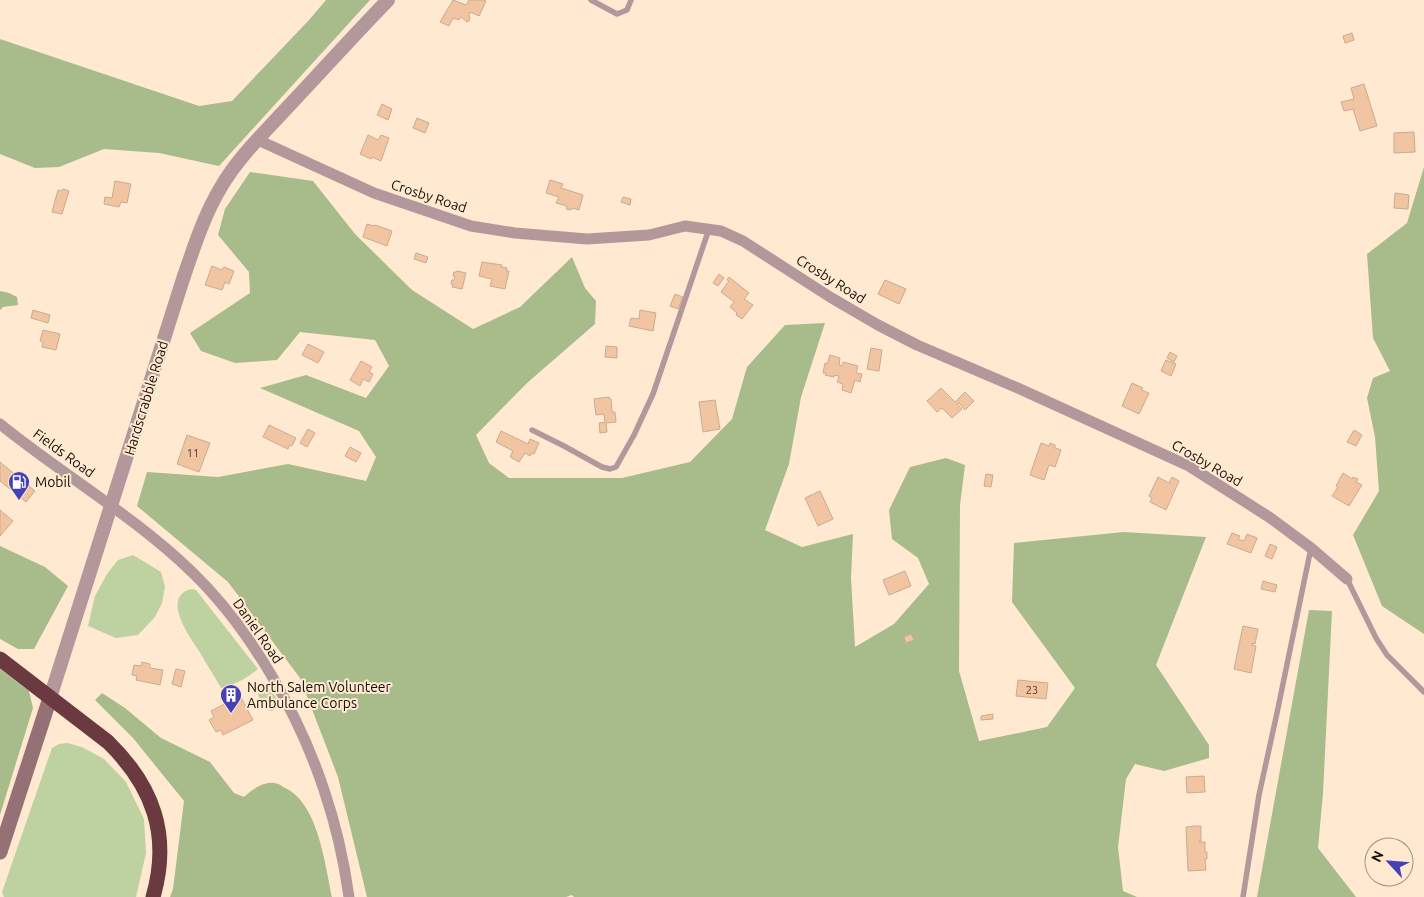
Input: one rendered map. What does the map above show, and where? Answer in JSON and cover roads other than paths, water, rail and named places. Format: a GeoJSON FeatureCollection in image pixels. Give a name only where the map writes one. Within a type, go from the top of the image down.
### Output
{"type":"FeatureCollection","features":[{"type":"Feature","properties":{"kind":"highway"},"geometry":{"type":"LineString","coordinates":[[0,659],[102,738],[122,756],[135,772],[145,789],[158,824],[161,845],[160,865],[153,897]]}},
{"type":"Feature","properties":{"kind":"main road","name":"Hardscrabble Road"},"geometry":{"type":"LineString","coordinates":[[0,852],[50,698]]}},
{"type":"Feature","properties":{"kind":"street","name":"Hardscrabble Road"},"geometry":{"type":"LineString","coordinates":[[50,698],[206,214],[221,186],[238,163],[388,0]]}},
{"type":"Feature","properties":{"kind":"street","name":"Crosby Road"},"geometry":{"type":"LineString","coordinates":[[258,140],[374,193],[471,226],[515,233],[587,240],[649,234],[685,226],[721,230],[743,241],[830,297],[917,345],[1020,389],[1189,466],[1269,517],[1311,548],[1347,580]]}},
{"type":"Feature","properties":{"kind":"street","name":"Fields Road"},"geometry":{"type":"LineString","coordinates":[[0,424],[112,506]]}},
{"type":"Feature","properties":{"kind":"street","name":"Daniel Road"},"geometry":{"type":"LineString","coordinates":[[112,506],[192,572],[221,604],[270,673],[298,728],[324,790],[336,830],[349,897]]}},
{"type":"Feature","properties":{"kind":"lane"},"geometry":{"type":"LineString","coordinates":[[591,0],[618,14],[627,10],[631,0]]}},
{"type":"Feature","properties":{"kind":"lane"},"geometry":{"type":"LineString","coordinates":[[532,430],[602,467],[610,469],[616,467],[634,435],[653,394],[709,229]]}},
{"type":"Feature","properties":{"kind":"lane"},"geometry":{"type":"LineString","coordinates":[[1243,897],[1259,795],[1278,713],[1311,548]]}},
{"type":"Feature","properties":{"kind":"lane"},"geometry":{"type":"LineString","coordinates":[[1347,580],[1376,638],[1387,655],[1424,692]]}},
{"type":"Feature","properties":{"kind":"place","name":"Mobil"},"geometry":{"type":"Point","coordinates":[19,501]}},
{"type":"Feature","properties":{"kind":"place","name":"North Salem Volunteer Ambulance Corps"},"geometry":{"type":"Point","coordinates":[231,714]}}]}
